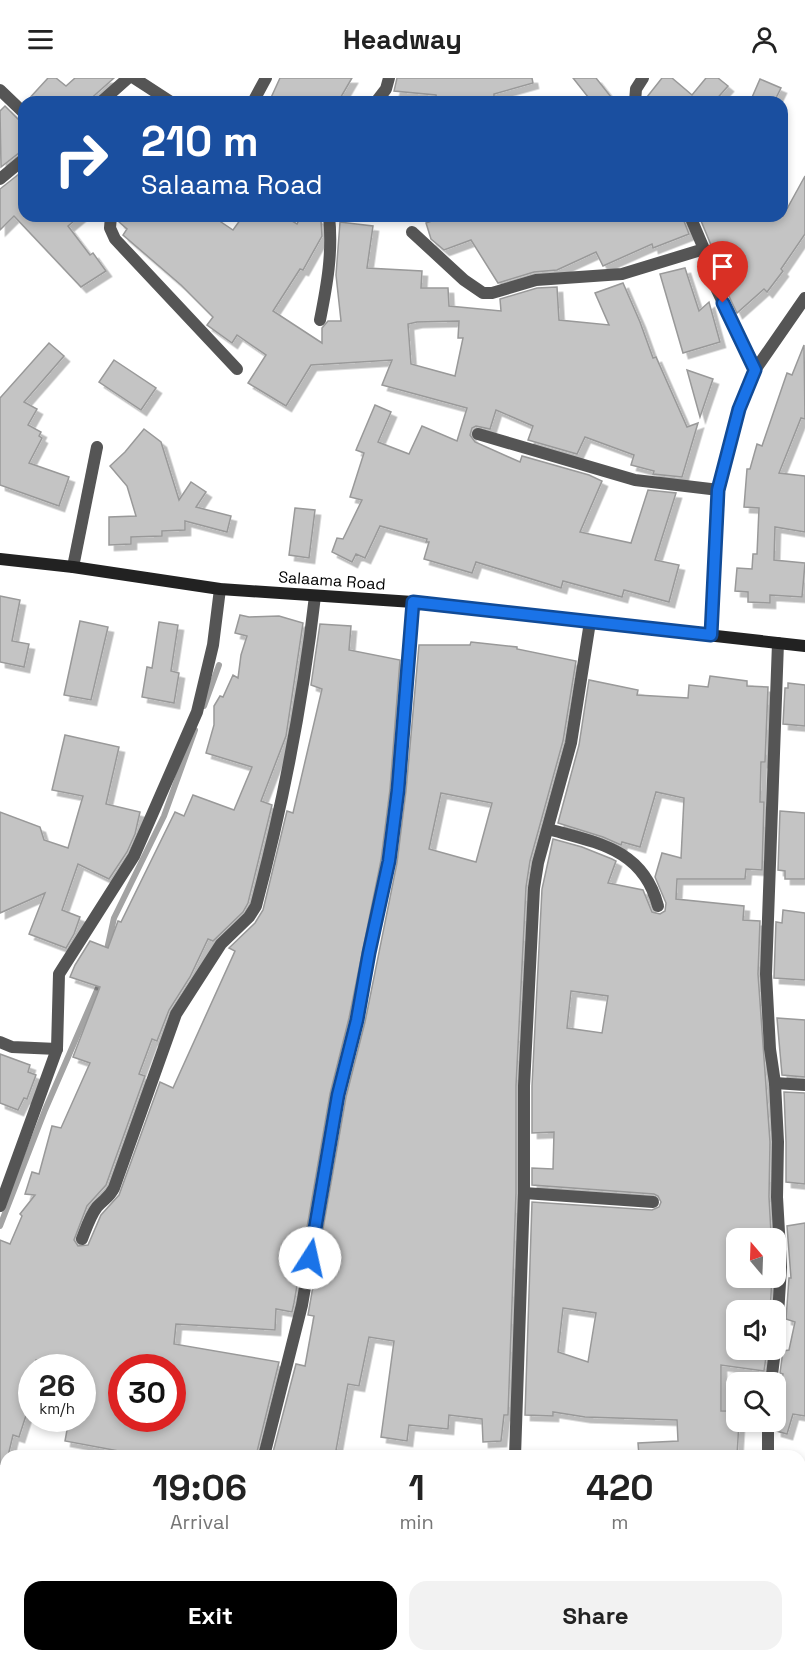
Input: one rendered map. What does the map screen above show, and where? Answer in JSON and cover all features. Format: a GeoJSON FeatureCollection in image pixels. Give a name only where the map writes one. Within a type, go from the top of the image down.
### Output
{"type":"FeatureCollection","features":[{"type":"Feature","properties":{"kind":"main road","name":"Salaama Road"},"geometry":{"type":"LineString","coordinates":[[0,559],[73,567],[220,589],[413,602],[805,646]]}},
{"type":"Feature","properties":{"kind":"street"},"geometry":{"type":"LineString","coordinates":[[108,96],[128,78]]}},
{"type":"Feature","properties":{"kind":"street"},"geometry":{"type":"LineString","coordinates":[[134,78],[162,96]]}},
{"type":"Feature","properties":{"kind":"street"},"geometry":{"type":"LineString","coordinates":[[256,96],[266,78]]}},
{"type":"Feature","properties":{"kind":"street"},"geometry":{"type":"LineString","coordinates":[[381,96],[386,89],[388,78]]}},
{"type":"Feature","properties":{"kind":"street"},"geometry":{"type":"LineString","coordinates":[[635,96],[636,89],[643,78]]}},
{"type":"Feature","properties":{"kind":"street"},"geometry":{"type":"LineString","coordinates":[[0,90],[18,107]]}},
{"type":"Feature","properties":{"kind":"street"},"geometry":{"type":"LineString","coordinates":[[0,179],[18,164]]}},
{"type":"Feature","properties":{"kind":"street"},"geometry":{"type":"LineString","coordinates":[[110,222],[110,228],[115,239],[237,369]]}},
{"type":"Feature","properties":{"kind":"street"},"geometry":{"type":"LineString","coordinates":[[320,320],[328,282],[330,222]]}},
{"type":"Feature","properties":{"kind":"street"},"geometry":{"type":"LineString","coordinates":[[693,222],[717,290],[755,370]]}},
{"type":"Feature","properties":{"kind":"street"},"geometry":{"type":"LineString","coordinates":[[412,232],[464,280],[483,293],[492,293],[555,277],[621,274],[704,249]]}},
{"type":"Feature","properties":{"kind":"street"},"geometry":{"type":"LineString","coordinates":[[711,635],[718,490],[739,409],[755,370],[805,298]]}},
{"type":"Feature","properties":{"kind":"street"},"geometry":{"type":"LineString","coordinates":[[478,434],[635,480],[718,490]]}},
{"type":"Feature","properties":{"kind":"street"},"geometry":{"type":"LineString","coordinates":[[73,567],[97,447]]}},
{"type":"Feature","properties":{"kind":"street"},"geometry":{"type":"LineString","coordinates":[[0,1206],[57,1049],[59,974],[134,856],[197,712],[213,645],[220,589]]}},
{"type":"Feature","properties":{"kind":"street"},"geometry":{"type":"LineString","coordinates":[[82,1239],[94,1212],[109,1198],[114,1188],[174,1019],[221,944],[249,917],[256,906],[287,778],[299,714],[315,596]]}},
{"type":"Feature","properties":{"kind":"street"},"geometry":{"type":"LineString","coordinates":[[266,1450],[302,1305],[338,1095],[357,1020],[389,861],[398,790],[413,602]]}},
{"type":"Feature","properties":{"kind":"street"},"geometry":{"type":"LineString","coordinates":[[515,1450],[524,1193],[524,1086],[534,888],[538,863],[571,743],[590,622]]}},
{"type":"Feature","properties":{"kind":"street"},"geometry":{"type":"LineString","coordinates":[[778,643],[766,974],[770,1049],[775,1083],[781,1267],[779,1300]]}},
{"type":"Feature","properties":{"kind":"street"},"geometry":{"type":"LineString","coordinates":[[548,829],[618,850],[644,875],[655,894],[658,906]]}},
{"type":"Feature","properties":{"kind":"street"},"geometry":{"type":"LineString","coordinates":[[0,1042],[12,1047],[57,1049]]}},
{"type":"Feature","properties":{"kind":"street"},"geometry":{"type":"LineString","coordinates":[[775,1083],[805,1084]]}},
{"type":"Feature","properties":{"kind":"street"},"geometry":{"type":"LineString","coordinates":[[524,1193],[653,1202]]}},
{"type":"Feature","properties":{"kind":"street"},"geometry":{"type":"LineString","coordinates":[[768,1432],[768,1450]]}},
{"type":"Feature","properties":{"kind":"building"},"geometry":{"type":"Polygon","coordinates":[[[48,78],[56,78],[66,86],[75,78],[114,78],[94,96],[32,96],[48,78]]]}},
{"type":"Feature","properties":{"kind":"building"},"geometry":{"type":"Polygon","coordinates":[[[280,78],[352,78],[342,96],[272,96],[280,78]]]}},
{"type":"Feature","properties":{"kind":"building"},"geometry":{"type":"Polygon","coordinates":[[[397,78],[532,78],[533,83],[494,94],[494,96],[436,96],[394,91],[397,78]]]}},
{"type":"Feature","properties":{"kind":"building"},"geometry":{"type":"Polygon","coordinates":[[[573,78],[596,78],[610,96],[587,96],[573,78]]]}},
{"type":"Feature","properties":{"kind":"building"},"geometry":{"type":"Polygon","coordinates":[[[662,78],[672,78],[692,95],[706,78],[718,78],[728,86],[719,96],[648,96],[662,78]]]}},
{"type":"Feature","properties":{"kind":"building"},"geometry":{"type":"Polygon","coordinates":[[[760,79],[781,88],[777,96],[753,96],[760,79]]]}},
{"type":"Feature","properties":{"kind":"building"},"geometry":{"type":"Polygon","coordinates":[[[5,106],[18,119],[18,154],[1,167],[0,111],[5,106]]]}},
{"type":"Feature","properties":{"kind":"building"},"geometry":{"type":"Polygon","coordinates":[[[18,175],[18,220],[14,216],[0,230],[0,189],[18,175]]]}},
{"type":"Feature","properties":{"kind":"building"},"geometry":{"type":"Polygon","coordinates":[[[805,176],[805,234],[781,269],[783,271],[767,292],[764,289],[737,313],[725,288],[743,273],[711,245],[701,222],[788,222],[788,207],[805,176]]]}},
{"type":"Feature","properties":{"kind":"building"},"geometry":{"type":"Polygon","coordinates":[[[20,222],[73,222],[68,226],[90,255],[93,253],[106,271],[81,287],[20,222]]]}},
{"type":"Feature","properties":{"kind":"building"},"geometry":{"type":"Polygon","coordinates":[[[119,222],[221,222],[233,230],[239,222],[294,222],[297,224],[298,222],[321,222],[322,236],[303,270],[300,269],[273,311],[322,343],[322,328],[328,321],[341,321],[336,275],[340,222],[373,226],[367,268],[422,271],[421,288],[448,288],[449,306],[501,311],[500,299],[537,288],[557,287],[559,320],[609,325],[595,293],[623,283],[653,358],[656,357],[687,427],[698,423],[682,477],[653,474],[654,471],[631,465],[634,455],[585,437],[577,454],[528,440],[533,426],[496,410],[490,429],[476,426],[472,428],[470,435],[475,442],[520,462],[522,456],[589,475],[602,481],[580,532],[631,543],[648,490],[676,493],[655,560],[679,565],[669,602],[624,590],[622,597],[563,581],[561,588],[476,562],[472,573],[424,559],[429,542],[426,542],[427,539],[380,526],[365,558],[356,554],[352,562],[332,552],[337,538],[343,539],[362,500],[350,497],[364,453],[356,450],[375,405],[391,412],[378,442],[409,454],[422,426],[457,441],[467,408],[382,385],[392,360],[311,365],[286,406],[248,383],[266,355],[237,335],[232,343],[207,325],[213,317],[181,285],[123,235],[127,229],[119,222]],[[459,321],[408,324],[411,364],[455,376],[463,338],[458,338],[459,321]]]}},
{"type":"Feature","properties":{"kind":"building"},"geometry":{"type":"Polygon","coordinates":[[[684,222],[689,234],[653,248],[652,244],[603,266],[596,252],[557,270],[534,272],[498,283],[471,240],[444,250],[431,239],[426,223],[684,222]]]}},
{"type":"Feature","properties":{"kind":"building"},"geometry":{"type":"Polygon","coordinates":[[[685,268],[699,311],[709,302],[720,342],[683,353],[660,274],[685,268]]]}},
{"type":"Feature","properties":{"kind":"building"},"geometry":{"type":"Polygon","coordinates":[[[49,343],[64,356],[24,402],[37,409],[28,425],[41,432],[39,436],[42,438],[29,463],[69,477],[59,506],[0,485],[0,398],[49,343]]]}},
{"type":"Feature","properties":{"kind":"building"},"geometry":{"type":"Polygon","coordinates":[[[804,345],[805,419],[801,418],[779,473],[805,476],[805,532],[775,527],[774,560],[805,563],[802,597],[770,595],[770,603],[748,602],[748,592],[735,591],[737,568],[752,569],[753,554],[757,554],[759,508],[744,507],[747,469],[750,469],[757,444],[762,446],[787,373],[792,375],[804,345]]]}},
{"type":"Feature","properties":{"kind":"building"},"geometry":{"type":"Polygon","coordinates":[[[114,360],[156,388],[141,410],[99,382],[114,360]]]}},
{"type":"Feature","properties":{"kind":"building"},"geometry":{"type":"Polygon","coordinates":[[[687,370],[713,379],[700,417],[687,370]]]}},
{"type":"Feature","properties":{"kind":"building"},"geometry":{"type":"Polygon","coordinates":[[[144,429],[161,442],[179,500],[191,482],[206,492],[196,507],[231,516],[227,532],[185,521],[185,530],[162,531],[162,536],[131,537],[131,544],[109,545],[109,517],[136,516],[127,486],[110,466],[144,429]]]}},
{"type":"Feature","properties":{"kind":"building"},"geometry":{"type":"Polygon","coordinates":[[[295,508],[315,510],[309,558],[289,555],[295,508]]]}},
{"type":"Feature","properties":{"kind":"building"},"geometry":{"type":"Polygon","coordinates":[[[0,596],[20,600],[12,641],[29,644],[24,667],[0,662],[0,596]]]}},
{"type":"Feature","properties":{"kind":"building"},"geometry":{"type":"Polygon","coordinates":[[[240,615],[279,616],[303,623],[286,736],[261,801],[272,805],[248,903],[243,912],[213,941],[208,939],[190,977],[169,1010],[157,1041],[152,1039],[139,1074],[145,1076],[106,1185],[87,1206],[74,1240],[78,1246],[88,1245],[101,1215],[119,1195],[160,1082],[173,1088],[235,951],[229,948],[255,923],[263,910],[287,811],[293,813],[322,689],[311,685],[320,624],[351,626],[349,650],[400,660],[390,789],[381,860],[349,1018],[330,1094],[292,1312],[276,1309],[275,1330],[176,1324],[174,1344],[279,1362],[257,1450],[114,1450],[65,1441],[67,1432],[96,1432],[96,1354],[18,1354],[18,1432],[21,1432],[19,1437],[13,1435],[9,1450],[0,1450],[0,1240],[10,1244],[22,1216],[20,1214],[35,1195],[25,1194],[32,1172],[39,1174],[52,1126],[61,1128],[90,1063],[73,1057],[100,987],[70,977],[90,941],[108,948],[118,921],[121,922],[175,812],[184,816],[193,795],[234,810],[252,767],[206,753],[214,725],[214,706],[220,696],[223,697],[233,675],[238,678],[241,655],[247,636],[235,633],[240,615]]]}},
{"type":"Feature","properties":{"kind":"building"},"geometry":{"type":"Polygon","coordinates":[[[80,621],[108,627],[91,700],[64,695],[80,621]]]}},
{"type":"Feature","properties":{"kind":"building"},"geometry":{"type":"Polygon","coordinates":[[[159,622],[178,625],[171,671],[179,673],[174,703],[142,697],[147,667],[152,668],[159,622]]]}},
{"type":"Feature","properties":{"kind":"building"},"geometry":{"type":"Polygon","coordinates":[[[471,642],[517,647],[517,649],[576,661],[563,741],[530,861],[526,887],[516,1086],[516,1193],[508,1415],[504,1415],[501,1441],[483,1442],[482,1419],[449,1415],[448,1429],[409,1425],[407,1441],[381,1437],[394,1341],[369,1337],[359,1386],[348,1384],[336,1450],[274,1450],[296,1364],[305,1366],[314,1316],[308,1315],[346,1097],[365,1022],[397,863],[419,645],[470,645],[471,642]],[[441,793],[429,849],[476,862],[492,803],[441,793]]]}},
{"type":"Feature","properties":{"kind":"building"},"geometry":{"type":"Polygon","coordinates":[[[710,676],[747,681],[747,686],[768,687],[765,762],[761,762],[760,802],[764,802],[762,870],[746,869],[745,879],[677,879],[676,899],[744,906],[743,920],[760,921],[758,974],[770,1142],[771,1228],[726,1228],[726,1288],[771,1288],[771,1300],[726,1300],[726,1360],[766,1360],[764,1371],[721,1365],[721,1411],[726,1411],[726,1432],[738,1432],[737,1450],[639,1450],[638,1443],[678,1441],[677,1420],[585,1417],[553,1412],[553,1416],[525,1415],[532,1202],[652,1210],[659,1207],[661,1202],[654,1194],[532,1185],[532,1168],[553,1169],[554,1132],[532,1133],[532,1086],[542,889],[553,839],[582,847],[616,861],[608,883],[643,890],[652,912],[660,914],[665,911],[666,903],[655,877],[662,853],[681,858],[684,798],[656,792],[640,847],[622,842],[621,845],[558,823],[579,745],[589,680],[638,690],[637,695],[688,698],[689,685],[708,687],[710,676]],[[571,991],[567,1028],[602,1033],[608,996],[571,991]],[[563,1308],[558,1352],[588,1362],[596,1313],[563,1308]]]}},
{"type":"Feature","properties":{"kind":"building"},"geometry":{"type":"Polygon","coordinates":[[[788,683],[805,685],[805,726],[783,724],[785,688],[788,688],[788,683]]]}},
{"type":"Feature","properties":{"kind":"building"},"geometry":{"type":"Polygon","coordinates":[[[65,735],[119,747],[106,804],[140,812],[135,834],[127,852],[109,879],[78,864],[62,910],[80,917],[66,948],[29,934],[45,893],[0,913],[0,812],[40,827],[44,840],[68,848],[83,796],[52,790],[65,735]]]}},
{"type":"Feature","properties":{"kind":"building"},"geometry":{"type":"Polygon","coordinates":[[[780,811],[805,813],[805,879],[785,879],[785,871],[778,870],[780,811]]]}},
{"type":"Feature","properties":{"kind":"building"},"geometry":{"type":"Polygon","coordinates":[[[783,910],[805,913],[805,980],[774,978],[776,922],[782,923],[783,910]]]}},
{"type":"Feature","properties":{"kind":"building"},"geometry":{"type":"Polygon","coordinates":[[[777,1018],[805,1020],[805,1077],[782,1075],[777,1018]]]}},
{"type":"Feature","properties":{"kind":"building"},"geometry":{"type":"Polygon","coordinates":[[[0,1054],[30,1065],[28,1072],[36,1075],[27,1099],[24,1098],[18,1110],[0,1103],[0,1054]]]}},
{"type":"Feature","properties":{"kind":"building"},"geometry":{"type":"Polygon","coordinates":[[[784,1092],[805,1093],[805,1184],[786,1182],[784,1092]]]}},
{"type":"Feature","properties":{"kind":"building"},"geometry":{"type":"Polygon","coordinates":[[[805,1223],[805,1416],[793,1414],[787,1434],[780,1432],[786,1432],[786,1372],[780,1372],[782,1360],[786,1360],[786,1350],[789,1350],[795,1322],[786,1319],[789,1278],[791,1278],[787,1226],[805,1223]]]}},
{"type":"Feature","properties":{"kind":"waterway"},"geometry":{"type":"LineString","coordinates":[[204,706],[219,665]]}},
{"type":"Feature","properties":{"kind":"waterway"},"geometry":{"type":"LineString","coordinates":[[106,954],[114,918],[164,816],[195,730]]}},
{"type":"Feature","properties":{"kind":"waterway"},"geometry":{"type":"LineString","coordinates":[[0,1226],[45,1110],[98,988],[100,978]]}},
{"type":"Feature","properties":{"kind":"route"},"geometry":{"type":"LineString","coordinates":[[310,1258],[338,1095],[357,1020],[389,861],[410,661],[413,602],[711,635],[718,490],[739,409],[755,370],[723,303]]}}]}
